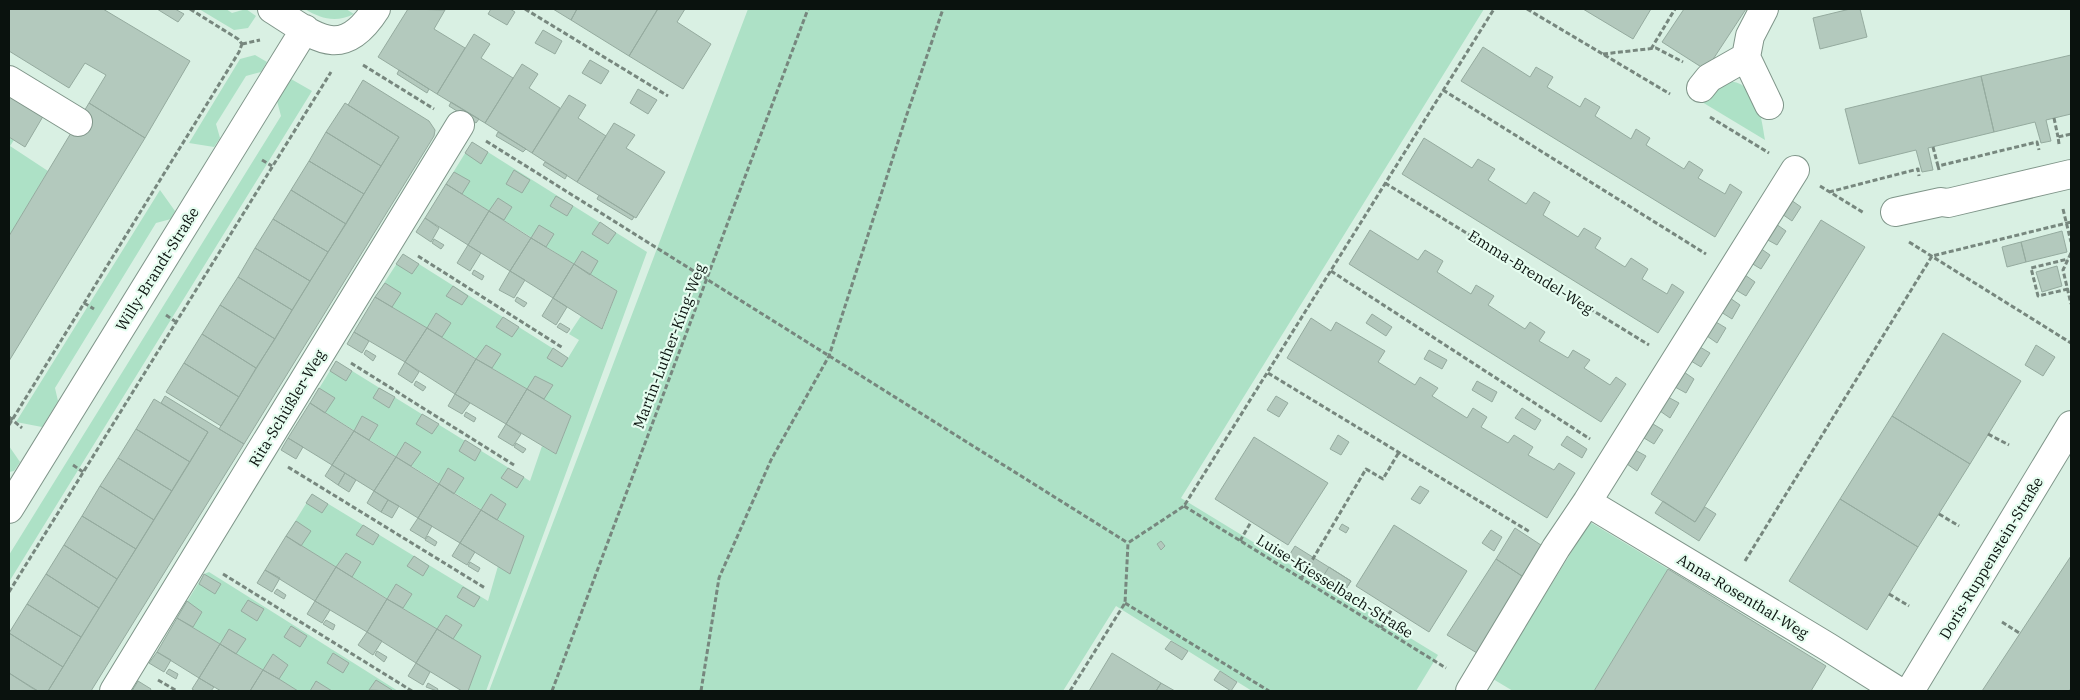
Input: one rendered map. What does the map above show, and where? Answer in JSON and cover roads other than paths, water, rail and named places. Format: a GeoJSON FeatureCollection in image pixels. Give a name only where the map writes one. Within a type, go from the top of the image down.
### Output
{"type":"FeatureCollection","features":[{"type":"Feature","properties":{"kind":"street"},"geometry":{"type":"LineString","coordinates":[[272,9],[331,42],[341,41],[351,36],[363,27],[376,9]]}},
{"type":"Feature","properties":{"kind":"street"},"geometry":{"type":"LineString","coordinates":[[1766,10],[1750,36],[1746,57],[1769,105]]}},
{"type":"Feature","properties":{"kind":"street","name":"Willy-Brandt-Straße"},"geometry":{"type":"LineString","coordinates":[[9,509],[305,29]]}},
{"type":"Feature","properties":{"kind":"street"},"geometry":{"type":"LineString","coordinates":[[1705,83],[1746,57]]}},
{"type":"Feature","properties":{"kind":"street"},"geometry":{"type":"LineString","coordinates":[[9,80],[78,122]]}},
{"type":"Feature","properties":{"kind":"street","name":"Rita-Schüßler-Weg"},"geometry":{"type":"LineString","coordinates":[[114,691],[460,125]]}},
{"type":"Feature","properties":{"kind":"street"},"geometry":{"type":"LineString","coordinates":[[1471,688],[1556,548],[1588,502],[1795,170]]}},
{"type":"Feature","properties":{"kind":"street"},"geometry":{"type":"LineString","coordinates":[[1895,212],[1941,202],[1948,203],[2071,174]]}},
{"type":"Feature","properties":{"kind":"street","name":"Doris-Ruppenstein-Straße"},"geometry":{"type":"LineString","coordinates":[[1910,691],[2071,425]]}},
{"type":"Feature","properties":{"kind":"street","name":"Anna-Rosenthal-Weg"},"geometry":{"type":"LineString","coordinates":[[1588,502],[1898,691]]}}]}
